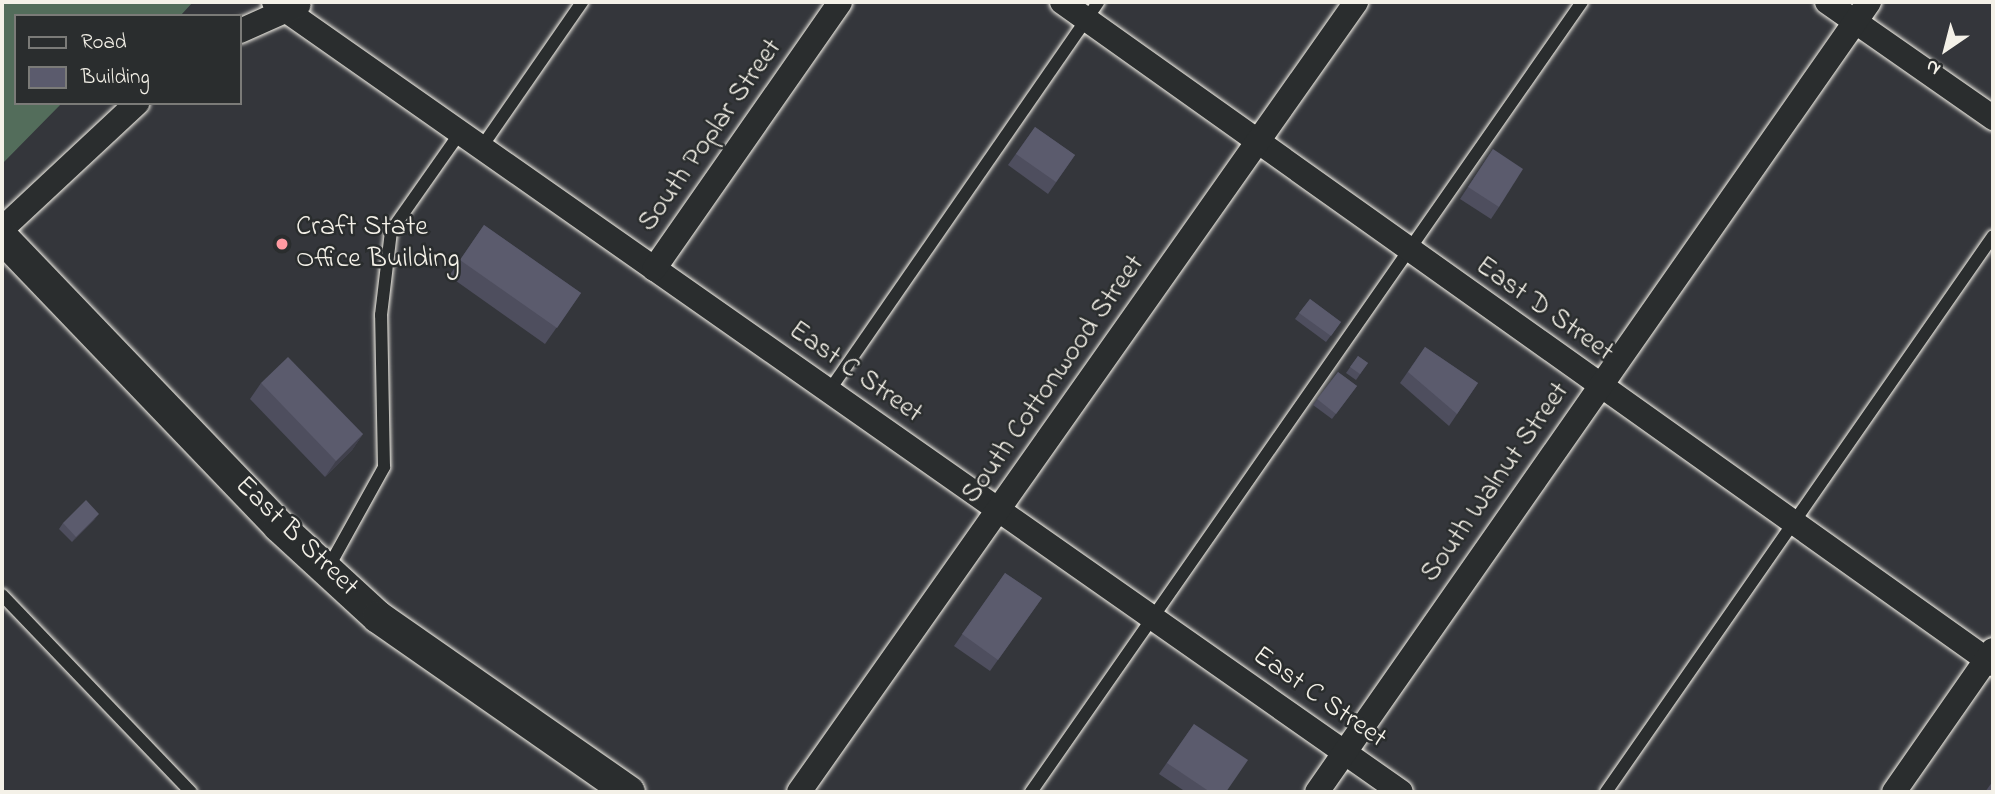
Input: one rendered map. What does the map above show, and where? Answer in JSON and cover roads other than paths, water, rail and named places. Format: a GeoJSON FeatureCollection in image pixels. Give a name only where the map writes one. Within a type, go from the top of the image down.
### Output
{"type":"FeatureCollection","features":[{"type":"Feature","properties":{"kind":"street","name":"South Poplar Street"},"geometry":{"type":"LineString","coordinates":[[654,269],[840,2]]}},
{"type":"Feature","properties":{"kind":"street","name":"East D Street"},"geometry":{"type":"LineString","coordinates":[[1062,2],[1092,10],[1258,142],[1794,523],[1991,658]]}},
{"type":"Feature","properties":{"kind":"street","name":"South Cottonwood Street"},"geometry":{"type":"LineString","coordinates":[[799,792],[1356,2]]}},
{"type":"Feature","properties":{"kind":"street"},"geometry":{"type":"LineString","coordinates":[[1827,2],[1862,12],[1993,118]]}},
{"type":"Feature","properties":{"kind":"street","name":"East C Street"},"geometry":{"type":"LineString","coordinates":[[288,5],[460,134],[1401,792]]}},
{"type":"Feature","properties":{"kind":"street"},"geometry":{"type":"LineString","coordinates":[[242,30],[288,5]]}},
{"type":"Feature","properties":{"kind":"street","name":"South Walnut Street"},"geometry":{"type":"LineString","coordinates":[[1317,792],[1862,12]]}},
{"type":"Feature","properties":{"kind":"street"},"geometry":{"type":"LineString","coordinates":[[2,229],[135,105]]}},
{"type":"Feature","properties":{"kind":"street","name":"East B Street"},"geometry":{"type":"LineString","coordinates":[[2,237],[327,570],[378,617],[629,792]]}},
{"type":"Feature","properties":{"kind":"street"},"geometry":{"type":"LineString","coordinates":[[1894,792],[1991,658]]}},
{"type":"Feature","properties":{"kind":"lane"},"geometry":{"type":"LineString","coordinates":[[481,148],[582,2]]}},
{"type":"Feature","properties":{"kind":"lane"},"geometry":{"type":"LineString","coordinates":[[1031,792],[1582,2]]}},
{"type":"Feature","properties":{"kind":"lane"},"geometry":{"type":"LineString","coordinates":[[829,391],[1092,10]]}},
{"type":"Feature","properties":{"kind":"lane"},"geometry":{"type":"LineString","coordinates":[[327,570],[384,467],[381,314],[391,231],[460,134]]}},
{"type":"Feature","properties":{"kind":"lane"},"geometry":{"type":"LineString","coordinates":[[1606,792],[1993,236]]}},
{"type":"Feature","properties":{"kind":"lane"},"geometry":{"type":"LineString","coordinates":[[2,595],[191,792]]}},
{"type":"Feature","properties":{"kind":"place","name":"Craft State Office Building"},"geometry":{"type":"Point","coordinates":[282,244]}}]}
